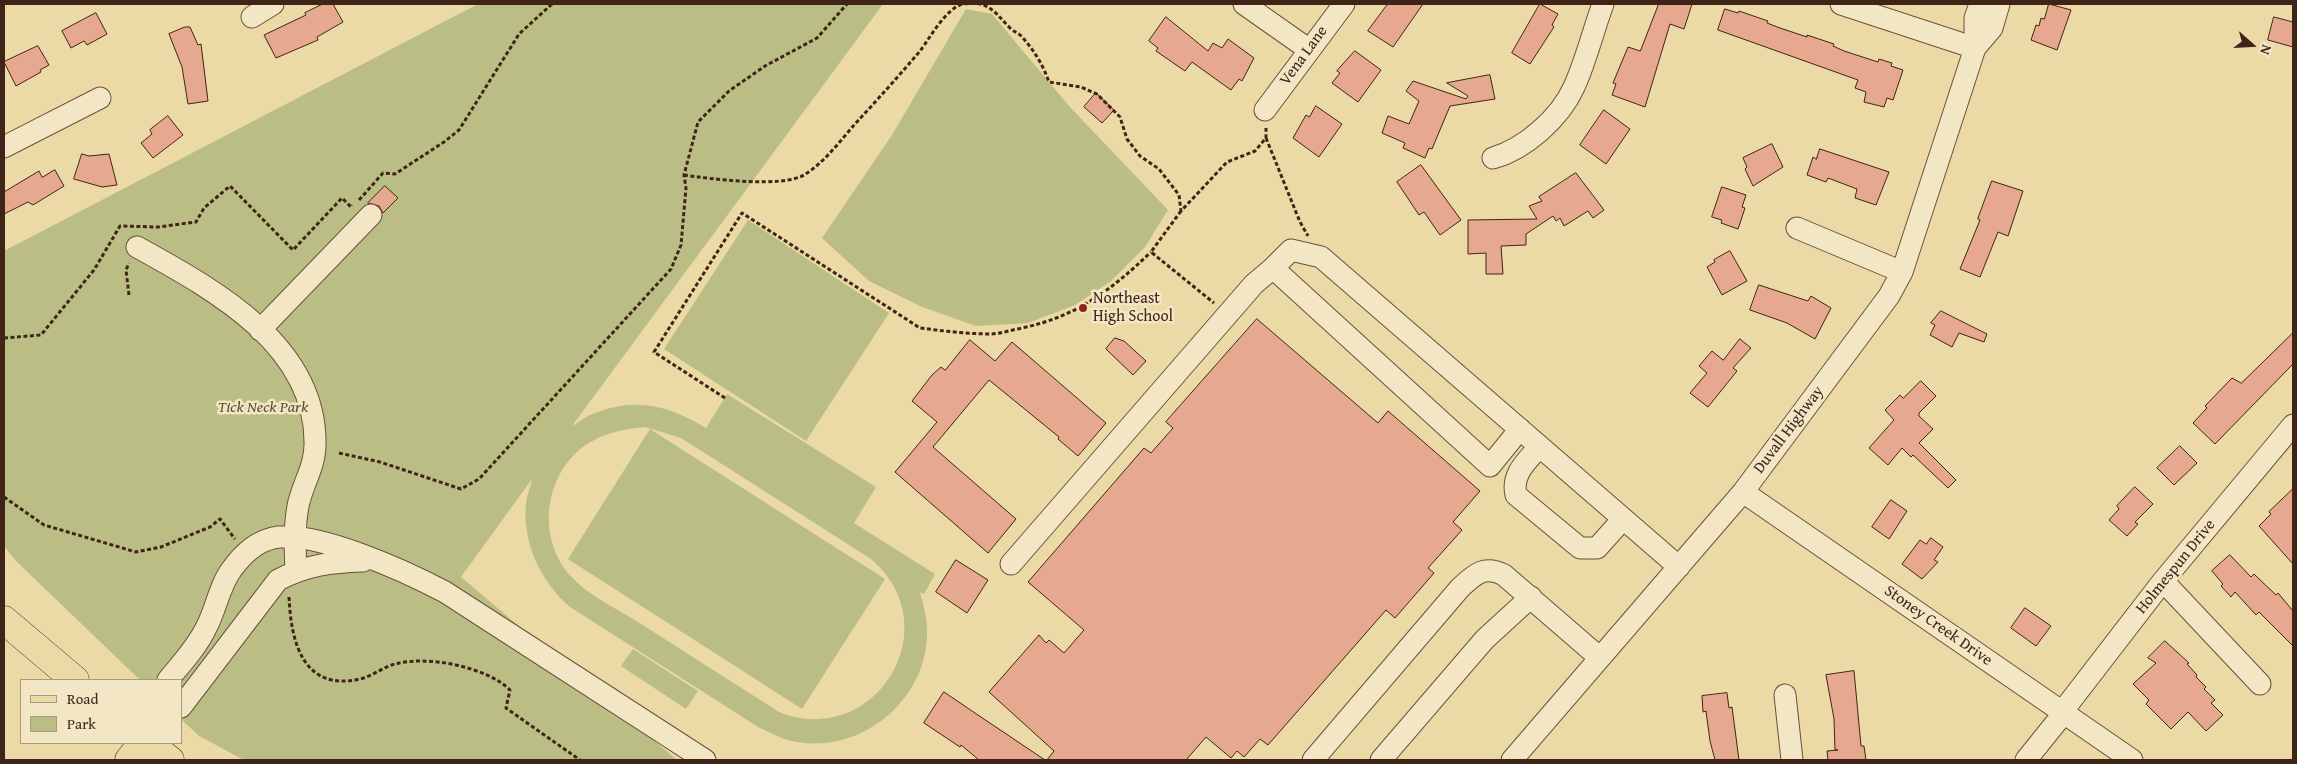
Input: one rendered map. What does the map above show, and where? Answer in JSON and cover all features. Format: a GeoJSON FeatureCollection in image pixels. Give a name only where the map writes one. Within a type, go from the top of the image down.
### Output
{"type":"FeatureCollection","features":[{"type":"Feature","properties":{"kind":"main road"},"geometry":{"type":"LineString","coordinates":[[4,620],[73,679]]}},
{"type":"Feature","properties":{"kind":"main road"},"geometry":{"type":"LineString","coordinates":[[129,760],[142,744]]}},
{"type":"Feature","properties":{"kind":"main road"},"geometry":{"type":"LineString","coordinates":[[149,744],[170,760]]}},
{"type":"Feature","properties":{"kind":"street"},"geometry":{"type":"LineString","coordinates":[[252,17],[273,4]]}},
{"type":"Feature","properties":{"kind":"street"},"geometry":{"type":"LineString","coordinates":[[1244,4],[1308,49]]}},
{"type":"Feature","properties":{"kind":"street","name":"Vena Lane"},"geometry":{"type":"LineString","coordinates":[[1265,110],[1308,49],[1344,4]]}},
{"type":"Feature","properties":{"kind":"street"},"geometry":{"type":"LineString","coordinates":[[1493,158],[1507,154],[1530,140],[1562,105],[1574,87],[1603,4]]}},
{"type":"Feature","properties":{"kind":"street"},"geometry":{"type":"LineString","coordinates":[[1841,4],[1975,48]]}},
{"type":"Feature","properties":{"kind":"street","name":"Duvall Highway"},"geometry":{"type":"LineString","coordinates":[[1512,760],[1743,492],[1889,296],[1902,272],[1975,48],[1975,18],[1980,4]]}},
{"type":"Feature","properties":{"kind":"street","name":"Duvall Highway"},"geometry":{"type":"LineString","coordinates":[[1975,48],[1992,28],[1999,4]]}},
{"type":"Feature","properties":{"kind":"street"},"geometry":{"type":"LineString","coordinates":[[4,147],[100,98]]}},
{"type":"Feature","properties":{"kind":"street"},"geometry":{"type":"LineString","coordinates":[[260,330],[371,215]]}},
{"type":"Feature","properties":{"kind":"street"},"geometry":{"type":"LineString","coordinates":[[1797,228],[1902,272]]}},
{"type":"Feature","properties":{"kind":"street"},"geometry":{"type":"LineString","coordinates":[[137,247],[177,269],[222,299],[260,330],[285,355],[299,375],[314,423],[315,450],[311,470],[298,505],[294,537],[296,571]]}},
{"type":"Feature","properties":{"kind":"street"},"geometry":{"type":"LineString","coordinates":[[1011,564],[1227,314],[1254,284],[1290,250],[1321,257],[1679,567]]}},
{"type":"Feature","properties":{"kind":"street"},"geometry":{"type":"LineString","coordinates":[[1273,268],[1490,466],[1520,429]]}},
{"type":"Feature","properties":{"kind":"street","name":"Holmespun Drive"},"geometry":{"type":"LineString","coordinates":[[2026,760],[2162,581],[2293,425]]}},
{"type":"Feature","properties":{"kind":"street"},"geometry":{"type":"LineString","coordinates":[[1540,446],[1520,470],[1514,487],[1516,495],[1580,548],[1597,548],[1623,519]]}},
{"type":"Feature","properties":{"kind":"street","name":"Stoney Creek Drive"},"geometry":{"type":"LineString","coordinates":[[1743,492],[2132,760]]}},
{"type":"Feature","properties":{"kind":"street"},"geometry":{"type":"LineString","coordinates":[[169,679],[206,629],[230,571],[241,558],[255,546],[272,538],[294,537],[308,539],[378,560],[409,573],[445,592],[705,760]]}},
{"type":"Feature","properties":{"kind":"street"},"geometry":{"type":"LineString","coordinates":[[182,706],[278,580],[296,571],[325,563],[378,560]]}},
{"type":"Feature","properties":{"kind":"street"},"geometry":{"type":"LineString","coordinates":[[1313,760],[1470,578],[1482,571],[1493,570],[1510,579],[1600,658]]}},
{"type":"Feature","properties":{"kind":"street"},"geometry":{"type":"LineString","coordinates":[[2162,581],[2260,684]]}},
{"type":"Feature","properties":{"kind":"street"},"geometry":{"type":"LineString","coordinates":[[1381,760],[1485,639],[1531,597]]}},
{"type":"Feature","properties":{"kind":"street"},"geometry":{"type":"LineString","coordinates":[[1785,695],[1792,760]]}},
{"type":"Feature","properties":{"kind":"path"},"geometry":{"type":"LineString","coordinates":[[4,338],[42,335],[94,270],[120,226],[158,227],[196,222],[204,208],[230,186],[293,250],[342,198],[351,207],[383,173],[395,174],[438,147],[459,130],[519,34],[552,4]]}},
{"type":"Feature","properties":{"kind":"path"},"geometry":{"type":"LineString","coordinates":[[339,454],[380,462],[461,489],[479,479],[671,269],[681,245],[686,188],[684,175],[698,122],[729,91],[764,66],[817,38],[847,4]]}},
{"type":"Feature","properties":{"kind":"path"},"geometry":{"type":"LineString","coordinates":[[684,175],[759,182],[803,176],[826,156],[955,7],[964,4],[981,4],[995,11],[1010,29],[1022,36],[1041,62],[1049,82],[1081,87],[1097,94],[1120,117],[1127,139],[1140,156],[1159,169],[1179,195],[1181,211]]}},
{"type":"Feature","properties":{"kind":"path"},"geometry":{"type":"LineString","coordinates":[[1265,110],[1266,138],[1300,222],[1321,257]]}},
{"type":"Feature","properties":{"kind":"path"},"geometry":{"type":"LineString","coordinates":[[724,398],[654,352],[742,212],[920,328],[994,334],[1042,323],[1087,304],[1117,284],[1151,252],[1181,211],[1227,162],[1255,151],[1266,138]]}},
{"type":"Feature","properties":{"kind":"path"},"geometry":{"type":"LineString","coordinates":[[1151,252],[1227,314]]}},
{"type":"Feature","properties":{"kind":"path"},"geometry":{"type":"LineString","coordinates":[[4,498],[44,525],[136,552],[161,547],[210,527],[220,519],[235,539]]}},
{"type":"Feature","properties":{"kind":"path"},"geometry":{"type":"LineString","coordinates":[[288,594],[290,625],[297,650],[313,672],[326,680],[359,679],[395,664],[434,660],[490,674],[510,690],[506,708],[580,760]]}},
{"type":"Feature","properties":{"kind":"green space","name":"Tick Neck Park"},"geometry":{"type":"Polygon","coordinates":[[[478,4],[883,4],[572,426],[589,415],[622,406],[637,405],[650,406],[678,413],[706,428],[727,394],[876,487],[854,523],[935,574],[924,594],[920,592],[926,620],[927,637],[923,661],[914,682],[901,702],[885,718],[865,731],[844,739],[821,743],[797,742],[782,738],[758,727],[570,607],[559,597],[542,573],[530,546],[526,517],[527,499],[532,479],[461,577],[677,760],[244,760],[199,736],[182,720],[182,679],[139,679],[16,561],[4,546],[4,251],[478,4]],[[645,427],[618,431],[594,440],[583,447],[565,466],[558,478],[550,500],[550,536],[564,568],[579,584],[598,598],[779,712],[814,719],[845,714],[871,698],[891,675],[902,647],[904,617],[894,587],[871,559],[681,438],[645,427]]]}},
{"type":"Feature","properties":{"kind":"green space"},"geometry":{"type":"Polygon","coordinates":[[[966,9],[992,14],[1069,106],[1168,210],[1145,247],[1111,281],[1075,305],[1028,323],[976,326],[922,307],[869,281],[822,238],[892,135],[966,9]]]}},
{"type":"Feature","properties":{"kind":"green space"},"geometry":{"type":"Polygon","coordinates":[[[748,220],[889,313],[806,441],[664,349],[748,220]]]}},
{"type":"Feature","properties":{"kind":"green space"},"geometry":{"type":"Polygon","coordinates":[[[650,429],[885,579],[802,709],[568,559],[650,429]]]}},
{"type":"Feature","properties":{"kind":"green space"},"geometry":{"type":"Polygon","coordinates":[[[633,649],[698,691],[686,709],[621,666],[633,649]]]}},
{"type":"Feature","properties":{"kind":"building"},"geometry":{"type":"Polygon","coordinates":[[[323,4],[333,4],[343,22],[317,37],[318,40],[276,58],[264,35],[306,15],[305,13],[323,4]]]}},
{"type":"Feature","properties":{"kind":"building"},"geometry":{"type":"Polygon","coordinates":[[[1388,4],[1423,4],[1393,47],[1368,31],[1388,4]]]}},
{"type":"Feature","properties":{"kind":"building"},"geometry":{"type":"Polygon","coordinates":[[[1540,4],[1558,14],[1552,25],[1554,27],[1530,64],[1512,53],[1540,4]]]}},
{"type":"Feature","properties":{"kind":"building"},"geometry":{"type":"Polygon","coordinates":[[[1659,4],[1692,4],[1684,29],[1670,24],[1645,107],[1612,95],[1616,84],[1613,83],[1628,47],[1640,51],[1659,4]]]}},
{"type":"Feature","properties":{"kind":"building"},"geometry":{"type":"Polygon","coordinates":[[[2049,4],[2071,10],[2057,50],[2031,40],[2036,25],[2039,26],[2041,18],[2044,19],[2049,4]]]}},
{"type":"Feature","properties":{"kind":"building"},"geometry":{"type":"Polygon","coordinates":[[[1725,9],[1738,13],[1739,11],[1768,21],[1767,23],[1780,28],[1834,44],[1833,46],[1844,51],[1878,62],[1879,59],[1892,63],[1891,66],[1903,70],[1893,100],[1887,98],[1884,107],[1864,102],[1866,92],[1855,88],[1858,80],[1718,30],[1725,9]]]}},
{"type":"Feature","properties":{"kind":"building"},"geometry":{"type":"Polygon","coordinates":[[[96,13],[107,34],[87,45],[84,41],[71,48],[62,31],[96,13]]]}},
{"type":"Feature","properties":{"kind":"building"},"geometry":{"type":"Polygon","coordinates":[[[1166,17],[1208,51],[1213,43],[1222,48],[1228,39],[1254,58],[1242,81],[1239,79],[1231,90],[1192,62],[1185,71],[1156,51],[1158,48],[1149,41],[1166,17]]]}},
{"type":"Feature","properties":{"kind":"building"},"geometry":{"type":"Polygon","coordinates":[[[2274,17],[2293,22],[2293,47],[2268,40],[2274,17]]]}},
{"type":"Feature","properties":{"kind":"building"},"geometry":{"type":"Polygon","coordinates":[[[185,27],[190,27],[198,45],[201,44],[208,101],[188,104],[182,67],[169,34],[185,27]]]}},
{"type":"Feature","properties":{"kind":"building"},"geometry":{"type":"Polygon","coordinates":[[[38,46],[49,65],[40,70],[41,72],[16,86],[4,62],[38,46]]]}},
{"type":"Feature","properties":{"kind":"building"},"geometry":{"type":"Polygon","coordinates":[[[1355,51],[1381,70],[1358,102],[1332,83],[1340,73],[1337,71],[1355,51]]]}},
{"type":"Feature","properties":{"kind":"building"},"geometry":{"type":"Polygon","coordinates":[[[1490,75],[1495,99],[1450,106],[1432,149],[1429,148],[1425,158],[1403,148],[1405,143],[1382,133],[1388,116],[1409,124],[1419,101],[1406,91],[1413,81],[1466,99],[1468,96],[1447,83],[1490,75]]]}},
{"type":"Feature","properties":{"kind":"building"},"geometry":{"type":"Polygon","coordinates":[[[1096,93],[1114,110],[1102,123],[1084,107],[1096,93]]]}},
{"type":"Feature","properties":{"kind":"building"},"geometry":{"type":"Polygon","coordinates":[[[1316,106],[1342,124],[1319,157],[1293,138],[1306,115],[1309,117],[1316,106]]]}},
{"type":"Feature","properties":{"kind":"building"},"geometry":{"type":"Polygon","coordinates":[[[1604,110],[1630,129],[1606,164],[1580,145],[1604,110]]]}},
{"type":"Feature","properties":{"kind":"building"},"geometry":{"type":"Polygon","coordinates":[[[168,116],[183,135],[153,158],[141,143],[152,134],[150,130],[168,116]]]}},
{"type":"Feature","properties":{"kind":"building"},"geometry":{"type":"Polygon","coordinates":[[[1772,144],[1783,167],[1753,186],[1745,169],[1747,167],[1743,158],[1772,144]]]}},
{"type":"Feature","properties":{"kind":"building"},"geometry":{"type":"Polygon","coordinates":[[[1820,149],[1889,172],[1876,205],[1855,198],[1857,189],[1828,178],[1826,182],[1807,175],[1813,157],[1816,159],[1820,149]]]}},
{"type":"Feature","properties":{"kind":"building"},"geometry":{"type":"Polygon","coordinates":[[[82,154],[89,156],[109,154],[117,185],[102,187],[74,179],[82,154]]]}},
{"type":"Feature","properties":{"kind":"building"},"geometry":{"type":"Polygon","coordinates":[[[1421,165],[1461,220],[1440,235],[1424,212],[1419,215],[1397,182],[1421,165]]]}},
{"type":"Feature","properties":{"kind":"building"},"geometry":{"type":"Polygon","coordinates":[[[55,170],[64,186],[33,205],[28,202],[4,214],[4,192],[39,171],[42,177],[55,170]]]}},
{"type":"Feature","properties":{"kind":"building"},"geometry":{"type":"Polygon","coordinates":[[[1576,173],[1604,210],[1593,218],[1588,211],[1564,226],[1560,218],[1556,221],[1553,216],[1526,234],[1526,245],[1501,246],[1503,274],[1486,274],[1486,253],[1468,254],[1468,220],[1537,219],[1529,206],[1542,201],[1539,197],[1576,173]]]}},
{"type":"Feature","properties":{"kind":"building"},"geometry":{"type":"Polygon","coordinates":[[[1992,181],[2023,191],[2008,236],[1998,232],[1980,277],[1960,269],[1980,220],[1978,219],[1992,181]]]}},
{"type":"Feature","properties":{"kind":"building"},"geometry":{"type":"Polygon","coordinates":[[[385,186],[398,198],[383,213],[379,206],[368,203],[385,186]]]}},
{"type":"Feature","properties":{"kind":"building"},"geometry":{"type":"Polygon","coordinates":[[[1722,187],[1746,195],[1742,207],[1745,208],[1738,229],[1721,223],[1722,220],[1712,217],[1722,187]]]}},
{"type":"Feature","properties":{"kind":"building"},"geometry":{"type":"Polygon","coordinates":[[[1730,251],[1747,281],[1722,295],[1707,267],[1715,262],[1714,260],[1730,251]]]}},
{"type":"Feature","properties":{"kind":"building"},"geometry":{"type":"Polygon","coordinates":[[[1759,285],[1808,301],[1811,296],[1831,308],[1815,339],[1787,323],[1750,310],[1759,285]]]}},
{"type":"Feature","properties":{"kind":"building"},"geometry":{"type":"Polygon","coordinates":[[[1941,311],[1987,334],[1984,342],[1959,333],[1952,347],[1930,335],[1935,325],[1931,323],[1941,311]]]}},
{"type":"Feature","properties":{"kind":"building"},"geometry":{"type":"Polygon","coordinates":[[[1257,319],[1378,423],[1388,411],[1480,491],[1453,522],[1462,530],[1428,568],[1434,573],[1395,618],[1386,610],[1268,745],[1260,739],[1244,757],[1237,751],[1231,758],[1206,737],[1186,760],[1047,760],[1054,751],[989,692],[1039,635],[1046,643],[1049,640],[1064,653],[1084,630],[1028,582],[1144,448],[1151,453],[1173,428],[1166,422],[1257,319]]]}},
{"type":"Feature","properties":{"kind":"building"},"geometry":{"type":"Polygon","coordinates":[[[2293,333],[2293,364],[2215,444],[2193,423],[2207,408],[2205,406],[2232,378],[2241,383],[2293,333]]]}},
{"type":"Feature","properties":{"kind":"building"},"geometry":{"type":"Polygon","coordinates":[[[1115,338],[1124,341],[1146,361],[1133,375],[1106,349],[1115,338]]]}},
{"type":"Feature","properties":{"kind":"building"},"geometry":{"type":"Polygon","coordinates":[[[1740,339],[1751,348],[1733,368],[1737,371],[1708,407],[1690,393],[1707,373],[1699,366],[1712,351],[1723,360],[1740,339]]]}},
{"type":"Feature","properties":{"kind":"building"},"geometry":{"type":"Polygon","coordinates":[[[970,340],[995,361],[1012,342],[1106,423],[1078,456],[1058,439],[1059,437],[989,380],[933,447],[1016,519],[988,553],[895,472],[937,422],[912,401],[932,375],[941,367],[945,370],[970,340]]]}},
{"type":"Feature","properties":{"kind":"building"},"geometry":{"type":"Polygon","coordinates":[[[1921,381],[1936,396],[1919,413],[1919,416],[1933,429],[1919,443],[1956,480],[1948,488],[1913,455],[1911,457],[1902,448],[1888,465],[1869,448],[1894,420],[1885,410],[1900,395],[1903,398],[1921,381]]]}},
{"type":"Feature","properties":{"kind":"building"},"geometry":{"type":"Polygon","coordinates":[[[2180,446],[2197,463],[2174,485],[2157,468],[2180,446]]]}},
{"type":"Feature","properties":{"kind":"building"},"geometry":{"type":"Polygon","coordinates":[[[2135,487],[2153,504],[2135,522],[2138,524],[2127,536],[2109,520],[2119,509],[2117,506],[2135,487]]]}},
{"type":"Feature","properties":{"kind":"building"},"geometry":{"type":"Polygon","coordinates":[[[2293,489],[2293,564],[2259,526],[2271,514],[2269,512],[2293,489]]]}},
{"type":"Feature","properties":{"kind":"building"},"geometry":{"type":"Polygon","coordinates":[[[1891,500],[1907,511],[1889,539],[1872,527],[1891,500]]]}},
{"type":"Feature","properties":{"kind":"building"},"geometry":{"type":"Polygon","coordinates":[[[1931,538],[1943,547],[1934,560],[1938,562],[1922,579],[1902,564],[1920,540],[1926,544],[1931,538]]]}},
{"type":"Feature","properties":{"kind":"building"},"geometry":{"type":"Polygon","coordinates":[[[2230,555],[2251,577],[2254,574],[2276,595],[2278,593],[2293,611],[2293,646],[2259,612],[2256,615],[2235,592],[2231,597],[2221,586],[2223,584],[2212,571],[2230,555]]]}},
{"type":"Feature","properties":{"kind":"building"},"geometry":{"type":"Polygon","coordinates":[[[956,560],[988,580],[967,613],[936,592],[956,560]]]}},
{"type":"Feature","properties":{"kind":"building"},"geometry":{"type":"Polygon","coordinates":[[[2025,608],[2051,626],[2036,646],[2011,628],[2025,608]]]}},
{"type":"Feature","properties":{"kind":"building"},"geometry":{"type":"Polygon","coordinates":[[[2165,641],[2189,663],[2187,664],[2197,675],[2196,677],[2206,687],[2204,689],[2215,700],[2211,703],[2223,715],[2206,731],[2188,712],[2171,729],[2146,704],[2149,700],[2133,684],[2156,663],[2148,658],[2165,641]]]}},
{"type":"Feature","properties":{"kind":"building"},"geometry":{"type":"Polygon","coordinates":[[[1854,671],[1861,746],[1864,746],[1866,760],[1828,760],[1827,751],[1838,750],[1835,750],[1834,719],[1826,675],[1854,671]]]}},
{"type":"Feature","properties":{"kind":"building"},"geometry":{"type":"Polygon","coordinates":[[[944,692],[1045,760],[979,760],[961,745],[960,747],[924,723],[944,692]]]}},
{"type":"Feature","properties":{"kind":"building"},"geometry":{"type":"Polygon","coordinates":[[[1727,693],[1729,708],[1732,707],[1739,760],[1715,760],[1706,711],[1703,712],[1702,696],[1727,693]]]}},
{"type":"Feature","properties":{"kind":"place","name":"Northeast High School"},"geometry":{"type":"Point","coordinates":[1083,308]}}]}
